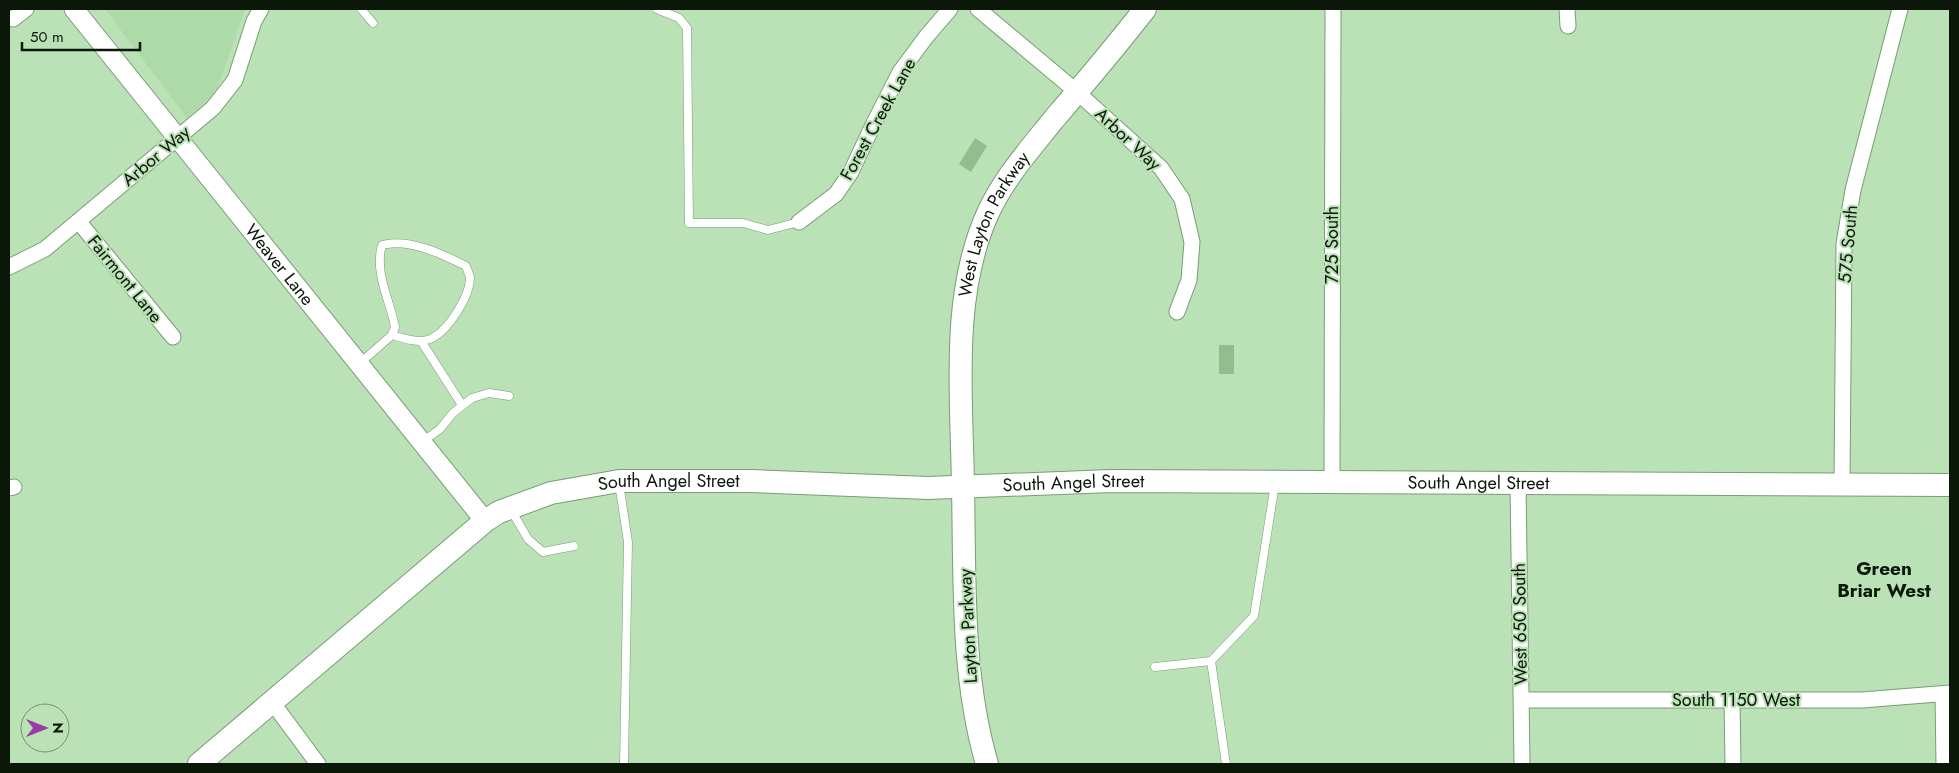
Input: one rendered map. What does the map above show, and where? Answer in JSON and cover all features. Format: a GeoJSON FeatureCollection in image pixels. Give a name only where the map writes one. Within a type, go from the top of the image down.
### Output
{"type":"FeatureCollection","features":[{"type":"Feature","properties":{"kind":"main road","name":"West Layton Parkway"},"geometry":{"type":"LineString","coordinates":[[963,487],[961,328],[971,263],[988,213],[1014,168],[1145,9]]}},
{"type":"Feature","properties":{"kind":"main road","name":"South Angel Street"},"geometry":{"type":"LineString","coordinates":[[199,764],[485,520],[510,508],[551,493],[619,481],[752,481],[928,488],[1111,481],[1950,485]]}},
{"type":"Feature","properties":{"kind":"main road","name":"Layton Parkway"},"geometry":{"type":"LineString","coordinates":[[963,487],[966,618],[970,678],[976,724],[987,764]]}},
{"type":"Feature","properties":{"kind":"street"},"geometry":{"type":"LineString","coordinates":[[9,18],[13,19],[26,9]]}},
{"type":"Feature","properties":{"kind":"street","name":"Weaver Lane"},"geometry":{"type":"LineString","coordinates":[[74,9],[485,520]]}},
{"type":"Feature","properties":{"kind":"street","name":"Arbor Way"},"geometry":{"type":"LineString","coordinates":[[9,267],[45,248],[79,222],[213,108],[235,80],[254,21],[261,9]]}},
{"type":"Feature","properties":{"kind":"street","name":"Forest Creek Lane"},"geometry":{"type":"LineString","coordinates":[[799,222],[836,194],[852,172],[872,125],[900,72],[950,9]]}},
{"type":"Feature","properties":{"kind":"street","name":"Arbor Way"},"geometry":{"type":"LineString","coordinates":[[978,9],[1077,92],[1161,168],[1182,200],[1192,242],[1190,280],[1177,312]]}},
{"type":"Feature","properties":{"kind":"street","name":"725 South"},"geometry":{"type":"LineString","coordinates":[[1332,482],[1333,9]]}},
{"type":"Feature","properties":{"kind":"street"},"geometry":{"type":"LineString","coordinates":[[1568,9],[1568,26]]}},
{"type":"Feature","properties":{"kind":"street","name":"575 South"},"geometry":{"type":"LineString","coordinates":[[1842,485],[1844,244],[1853,190],[1900,9]]}},
{"type":"Feature","properties":{"kind":"street","name":"Fairmont Lane"},"geometry":{"type":"LineString","coordinates":[[79,222],[172,337]]}},
{"type":"Feature","properties":{"kind":"street","name":"West 650 South"},"geometry":{"type":"LineString","coordinates":[[1518,484],[1522,764]]}},
{"type":"Feature","properties":{"kind":"street"},"geometry":{"type":"LineString","coordinates":[[1944,764],[1947,694]]}},
{"type":"Feature","properties":{"kind":"street","name":"South 1150 West"},"geometry":{"type":"LineString","coordinates":[[1521,700],[1862,700],[1947,694]]}},
{"type":"Feature","properties":{"kind":"street"},"geometry":{"type":"LineString","coordinates":[[1732,700],[1733,764]]}},
{"type":"Feature","properties":{"kind":"street"},"geometry":{"type":"LineString","coordinates":[[272,702],[318,764]]}},
{"type":"Feature","properties":{"kind":"lane"},"geometry":{"type":"LineString","coordinates":[[361,9],[373,23]]}},
{"type":"Feature","properties":{"kind":"lane"},"geometry":{"type":"LineString","coordinates":[[657,9],[680,18],[687,28],[689,223],[744,223],[768,230],[799,222]]}},
{"type":"Feature","properties":{"kind":"lane"},"geometry":{"type":"LineString","coordinates":[[359,364],[392,335],[395,327],[379,270],[378,258],[382,245],[392,243],[414,246],[452,259],[466,266],[470,277],[464,300],[452,319],[438,334],[428,340],[421,341],[392,335]]}},
{"type":"Feature","properties":{"kind":"lane"},"geometry":{"type":"LineString","coordinates":[[421,341],[462,404]]}},
{"type":"Feature","properties":{"kind":"lane"},"geometry":{"type":"LineString","coordinates":[[422,442],[440,428],[462,404],[472,398],[489,393],[509,396]]}},
{"type":"Feature","properties":{"kind":"lane"},"geometry":{"type":"LineString","coordinates":[[619,481],[628,542],[624,764]]}},
{"type":"Feature","properties":{"kind":"lane"},"geometry":{"type":"LineString","coordinates":[[1155,667],[1211,661],[1254,616],[1275,482]]}},
{"type":"Feature","properties":{"kind":"lane"},"geometry":{"type":"LineString","coordinates":[[510,508],[528,539],[543,552],[574,546]]}},
{"type":"Feature","properties":{"kind":"lane"},"geometry":{"type":"LineString","coordinates":[[1211,661],[1226,764]]}},
{"type":"Feature","properties":{"kind":"shaded area"},"geometry":{"type":"Polygon","coordinates":[[[105,9],[245,9],[216,92],[187,118],[105,9]]]}},
{"type":"Feature","properties":{"kind":"shaded area"},"geometry":{"type":"Polygon","coordinates":[[[975,138],[987,146],[971,172],[959,164],[975,138]]]}},
{"type":"Feature","properties":{"kind":"shaded area"},"geometry":{"type":"Polygon","coordinates":[[[1219,345],[1234,345],[1234,374],[1219,374],[1219,345]]]}},
{"type":"Feature","properties":{"kind":"district","name":"Green Briar West"},"geometry":{"type":"Point","coordinates":[1884,579]}}]}
